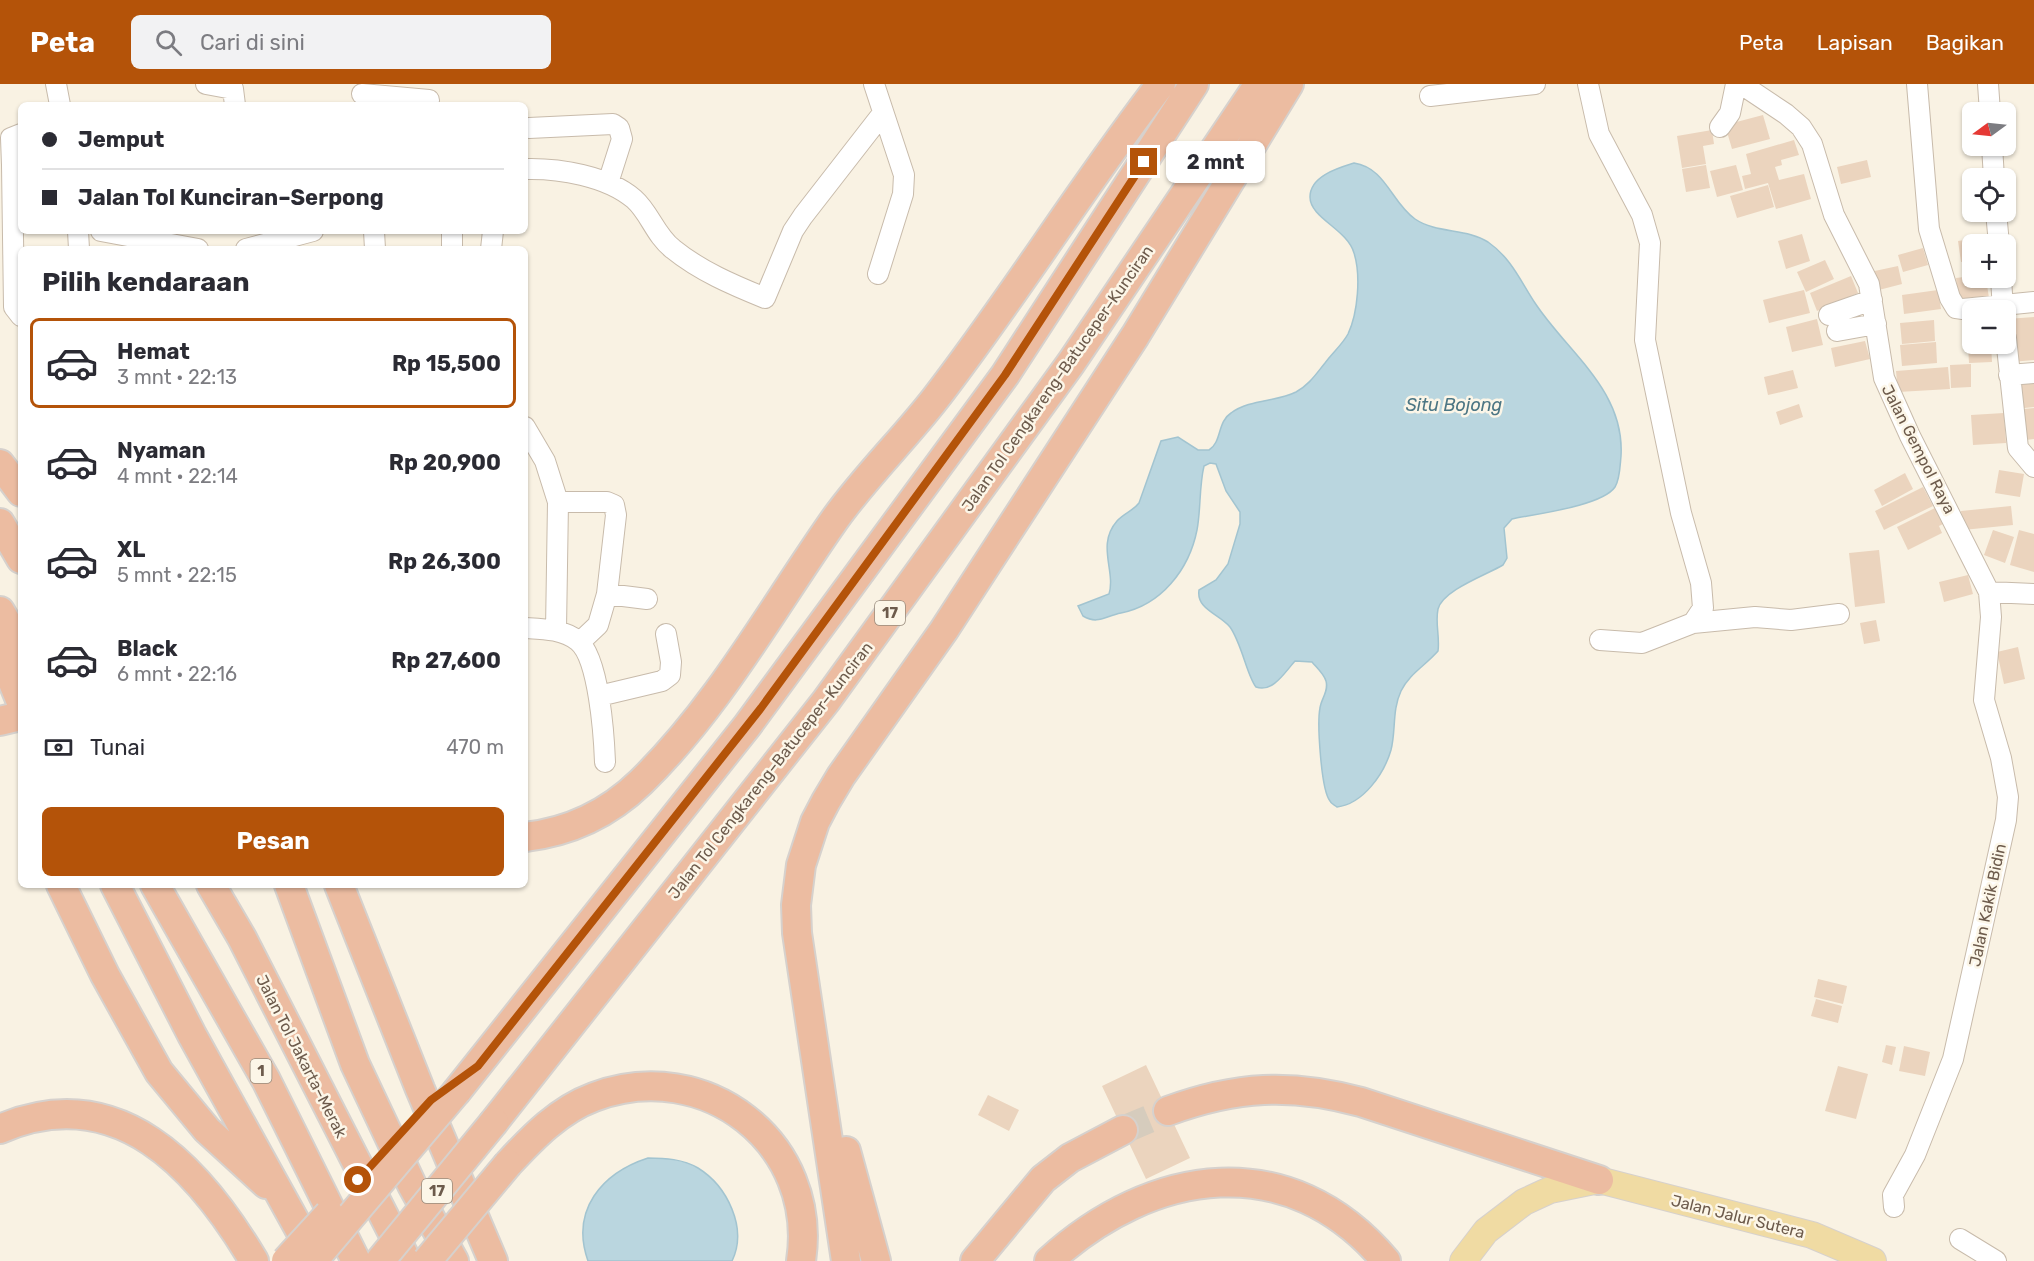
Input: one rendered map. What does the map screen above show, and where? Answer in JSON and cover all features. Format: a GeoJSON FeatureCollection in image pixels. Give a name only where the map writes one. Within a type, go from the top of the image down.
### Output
{"type":"FeatureCollection","features":[{"type":"Feature","properties":{"kind":"highway"},"geometry":{"type":"LineString","coordinates":[[528,836],[566,829],[592,818],[616,802],[640,783],[700,717],[836,517],[935,398],[1161,84]]}},
{"type":"Feature","properties":{"kind":"highway"},"geometry":{"type":"LineString","coordinates":[[286,1261],[444,1096],[478,1066],[747,726],[1005,375],[1194,84]]}},
{"type":"Feature","properties":{"kind":"highway","name":"Jalan Tol Cengkareng–Batuceper–Kunciran"},"geometry":{"type":"LineString","coordinates":[[380,1261],[494,1122],[826,701],[1071,363],[1259,84]]}},
{"type":"Feature","properties":{"kind":"highway"},"geometry":{"type":"LineString","coordinates":[[846,1261],[802,973],[796,905],[803,856],[815,822],[841,776],[944,630],[1135,336],[1289,84]]}},
{"type":"Feature","properties":{"kind":"highway"},"geometry":{"type":"LineString","coordinates":[[0,464],[18,488]]}},
{"type":"Feature","properties":{"kind":"highway"},"geometry":{"type":"LineString","coordinates":[[0,523],[18,554]]}},
{"type":"Feature","properties":{"kind":"highway"},"geometry":{"type":"LineString","coordinates":[[0,611],[18,643]]}},
{"type":"Feature","properties":{"kind":"highway"},"geometry":{"type":"LineString","coordinates":[[0,651],[18,695]]}},
{"type":"Feature","properties":{"kind":"highway"},"geometry":{"type":"LineString","coordinates":[[0,721],[18,717]]}},
{"type":"Feature","properties":{"kind":"highway"},"geometry":{"type":"LineString","coordinates":[[62,888],[109,984],[159,1072],[207,1130],[281,1197]]}},
{"type":"Feature","properties":{"kind":"highway"},"geometry":{"type":"LineString","coordinates":[[117,888],[192,1035],[315,1261],[444,1096]]}},
{"type":"Feature","properties":{"kind":"highway","name":"1"},"geometry":{"type":"LineString","coordinates":[[157,888],[266,1080],[356,1261]]}},
{"type":"Feature","properties":{"kind":"highway","name":"Jalan Tol Jakarta–Merak"},"geometry":{"type":"LineString","coordinates":[[213,888],[242,938],[407,1261]]}},
{"type":"Feature","properties":{"kind":"highway"},"geometry":{"type":"LineString","coordinates":[[290,888],[355,1064],[412,1185],[454,1261]]}},
{"type":"Feature","properties":{"kind":"highway"},"geometry":{"type":"LineString","coordinates":[[340,888],[420,1089],[493,1261]]}},
{"type":"Feature","properties":{"kind":"highway"},"geometry":{"type":"LineString","coordinates":[[810,1019],[876,1261]]}},
{"type":"Feature","properties":{"kind":"highway"},"geometry":{"type":"LineString","coordinates":[[427,1261],[508,1164],[552,1121],[594,1097],[648,1086],[702,1095],[725,1105],[751,1123],[777,1150],[789,1171],[802,1211],[804,1246],[801,1261]]}},
{"type":"Feature","properties":{"kind":"highway"},"geometry":{"type":"LineString","coordinates":[[1168,1111],[1235,1092],[1280,1089],[1321,1092],[1361,1102],[1599,1180]]}},
{"type":"Feature","properties":{"kind":"highway"},"geometry":{"type":"LineString","coordinates":[[0,1129],[38,1116],[78,1114],[114,1121],[131,1128],[163,1148],[197,1182],[225,1216],[254,1261]]}},
{"type":"Feature","properties":{"kind":"highway"},"geometry":{"type":"LineString","coordinates":[[975,1261],[1043,1179],[1070,1158],[1123,1130]]}},
{"type":"Feature","properties":{"kind":"highway"},"geometry":{"type":"LineString","coordinates":[[1049,1261],[1094,1226],[1143,1201],[1187,1185],[1226,1181],[1267,1187],[1325,1209],[1354,1228],[1386,1261]]}},
{"type":"Feature","properties":{"kind":"main road"},"geometry":{"type":"LineString","coordinates":[[1463,1261],[1486,1231],[1524,1202],[1550,1190],[1599,1180]]}},
{"type":"Feature","properties":{"kind":"main road","name":"Jalan Jalur Sutera"},"geometry":{"type":"LineString","coordinates":[[1599,1180],[1812,1235],[1873,1261]]}},
{"type":"Feature","properties":{"kind":"street"},"geometry":{"type":"LineString","coordinates":[[56,84],[59,102]]}},
{"type":"Feature","properties":{"kind":"street"},"geometry":{"type":"LineString","coordinates":[[206,84],[238,93]]}},
{"type":"Feature","properties":{"kind":"street"},"geometry":{"type":"LineString","coordinates":[[874,84],[904,175],[903,194],[878,274]]}},
{"type":"Feature","properties":{"kind":"street"},"geometry":{"type":"LineString","coordinates":[[1430,97],[1535,84]]}},
{"type":"Feature","properties":{"kind":"street"},"geometry":{"type":"LineString","coordinates":[[1588,84],[1599,134],[1642,215],[1650,243],[1645,340],[1681,513],[1701,583],[1703,608],[1694,624]]}},
{"type":"Feature","properties":{"kind":"street"},"geometry":{"type":"LineString","coordinates":[[1917,84],[1929,229],[1950,298],[1956,308],[1962,309]]}},
{"type":"Feature","properties":{"kind":"street"},"geometry":{"type":"LineString","coordinates":[[1988,84],[1989,102]]}},
{"type":"Feature","properties":{"kind":"street"},"geometry":{"type":"LineString","coordinates":[[1720,127],[1749,86]]}},
{"type":"Feature","properties":{"kind":"street","name":"Jalan Gempol Raya"},"geometry":{"type":"LineString","coordinates":[[1749,86],[1801,127],[1812,144],[1834,215],[1869,284],[1884,378],[1910,436],[1989,592]]}},
{"type":"Feature","properties":{"kind":"street"},"geometry":{"type":"LineString","coordinates":[[362,94],[429,100]]}},
{"type":"Feature","properties":{"kind":"street"},"geometry":{"type":"LineString","coordinates":[[528,169],[558,171],[608,183],[633,198],[657,233],[673,249],[720,279],[765,298],[793,231],[884,113]]}},
{"type":"Feature","properties":{"kind":"street"},"geometry":{"type":"LineString","coordinates":[[529,128],[612,124],[619,128],[622,140],[608,183]]}},
{"type":"Feature","properties":{"kind":"street"},"geometry":{"type":"LineString","coordinates":[[18,135],[11,138],[16,165],[14,307],[18,312]]}},
{"type":"Feature","properties":{"kind":"street"},"geometry":{"type":"LineString","coordinates":[[117,234],[181,246]]}},
{"type":"Feature","properties":{"kind":"street"},"geometry":{"type":"LineString","coordinates":[[282,244],[306,234]]}},
{"type":"Feature","properties":{"kind":"street"},"geometry":{"type":"LineString","coordinates":[[1872,300],[1833,323],[1876,324]]}},
{"type":"Feature","properties":{"kind":"street"},"geometry":{"type":"LineString","coordinates":[[2016,305],[2034,302]]}},
{"type":"Feature","properties":{"kind":"street"},"geometry":{"type":"LineString","coordinates":[[2007,354],[2009,375],[2026,447],[2034,467]]}},
{"type":"Feature","properties":{"kind":"street"},"geometry":{"type":"LineString","coordinates":[[2009,375],[2034,373]]}},
{"type":"Feature","properties":{"kind":"street"},"geometry":{"type":"LineString","coordinates":[[528,432],[545,462],[558,502],[556,630]]}},
{"type":"Feature","properties":{"kind":"street"},"geometry":{"type":"LineString","coordinates":[[558,502],[607,502],[614,505],[616,515],[608,594],[598,625],[580,642]]}},
{"type":"Feature","properties":{"kind":"street"},"geometry":{"type":"LineString","coordinates":[[1989,592],[2034,594]]}},
{"type":"Feature","properties":{"kind":"street","name":"Jalan Kakik Bidin"},"geometry":{"type":"LineString","coordinates":[[1894,1206],[1893,1195],[1915,1155],[1953,1059],[2008,809],[2001,758],[1984,700],[1991,617],[1989,592]]}},
{"type":"Feature","properties":{"kind":"street"},"geometry":{"type":"LineString","coordinates":[[608,594],[647,598]]}},
{"type":"Feature","properties":{"kind":"street"},"geometry":{"type":"LineString","coordinates":[[1600,640],[1642,643],[1694,624],[1755,616],[1791,620],[1839,614]]}},
{"type":"Feature","properties":{"kind":"street"},"geometry":{"type":"LineString","coordinates":[[528,628],[556,630],[580,642],[588,658],[599,696],[605,762]]}},
{"type":"Feature","properties":{"kind":"street"},"geometry":{"type":"LineString","coordinates":[[599,696],[662,681],[670,675],[671,662],[666,634]]}},
{"type":"Feature","properties":{"kind":"street"},"geometry":{"type":"LineString","coordinates":[[1960,1239],[1996,1261]]}},
{"type":"Feature","properties":{"kind":"water","name":"Situ Bojong"},"geometry":{"type":"Polygon","coordinates":[[[1354,163],[1374,171],[1415,219],[1433,227],[1479,238],[1488,242],[1503,255],[1548,321],[1604,392],[1614,411],[1620,433],[1621,456],[1617,484],[1608,494],[1583,504],[1512,519],[1504,528],[1507,558],[1503,565],[1456,589],[1442,602],[1437,614],[1438,651],[1413,675],[1401,691],[1396,706],[1391,750],[1383,769],[1364,794],[1346,805],[1337,807],[1327,794],[1320,756],[1319,716],[1327,685],[1324,676],[1312,662],[1295,661],[1273,684],[1268,687],[1256,687],[1230,627],[1209,611],[1199,597],[1199,590],[1216,580],[1228,564],[1240,524],[1240,512],[1226,491],[1216,464],[1210,463],[1204,466],[1197,530],[1193,545],[1180,572],[1161,594],[1135,609],[1102,619],[1088,619],[1083,616],[1078,606],[1109,594],[1107,549],[1111,530],[1120,518],[1139,503],[1161,441],[1178,437],[1198,450],[1209,450],[1216,442],[1223,421],[1231,413],[1246,405],[1288,395],[1301,389],[1346,338],[1354,316],[1357,294],[1354,253],[1344,237],[1316,211],[1310,197],[1311,190],[1320,178],[1333,170],[1354,163]]]}},
{"type":"Feature","properties":{"kind":"water"},"geometry":{"type":"Polygon","coordinates":[[[648,1158],[674,1160],[692,1165],[718,1185],[732,1209],[736,1222],[738,1235],[732,1261],[588,1261],[583,1226],[594,1196],[617,1173],[648,1158]]]}},
{"type":"Feature","properties":{"kind":"building"},"geometry":{"type":"Polygon","coordinates":[[[1763,115],[1770,139],[1732,149],[1725,125],[1763,115]]]}},
{"type":"Feature","properties":{"kind":"building"},"geometry":{"type":"Polygon","coordinates":[[[1712,130],[1714,144],[1703,146],[1706,164],[1682,168],[1677,136],[1712,130]]]}},
{"type":"Feature","properties":{"kind":"building"},"geometry":{"type":"Polygon","coordinates":[[[1794,140],[1799,155],[1781,160],[1782,165],[1775,167],[1779,180],[1804,174],[1811,199],[1776,209],[1768,183],[1745,189],[1742,176],[1751,174],[1746,154],[1794,140]]]}},
{"type":"Feature","properties":{"kind":"building"},"geometry":{"type":"Polygon","coordinates":[[[1867,160],[1871,177],[1841,184],[1837,167],[1867,160]]]}},
{"type":"Feature","properties":{"kind":"building"},"geometry":{"type":"Polygon","coordinates":[[[1706,165],[1710,188],[1686,192],[1682,169],[1706,165]]]}},
{"type":"Feature","properties":{"kind":"building"},"geometry":{"type":"Polygon","coordinates":[[[1736,165],[1743,190],[1717,197],[1710,171],[1736,165]]]}},
{"type":"Feature","properties":{"kind":"building"},"geometry":{"type":"Polygon","coordinates":[[[1768,185],[1774,207],[1737,218],[1730,196],[1768,185]]]}},
{"type":"Feature","properties":{"kind":"building"},"geometry":{"type":"Polygon","coordinates":[[[1802,234],[1810,261],[1786,269],[1778,241],[1802,234]]]}},
{"type":"Feature","properties":{"kind":"building"},"geometry":{"type":"Polygon","coordinates":[[[1962,240],[1961,262],[1958,241],[1962,240]]]}},
{"type":"Feature","properties":{"kind":"building"},"geometry":{"type":"Polygon","coordinates":[[[1923,248],[1928,265],[1903,272],[1898,255],[1923,248]]]}},
{"type":"Feature","properties":{"kind":"building"},"geometry":{"type":"Polygon","coordinates":[[[1825,260],[1834,279],[1806,292],[1797,272],[1825,260]]]}},
{"type":"Feature","properties":{"kind":"building"},"geometry":{"type":"Polygon","coordinates":[[[1898,266],[1902,284],[1875,291],[1870,272],[1898,266]]]}},
{"type":"Feature","properties":{"kind":"building"},"geometry":{"type":"Polygon","coordinates":[[[1851,276],[1858,293],[1817,311],[1810,293],[1851,276]]]}},
{"type":"Feature","properties":{"kind":"building"},"geometry":{"type":"Polygon","coordinates":[[[1962,277],[1962,288],[1988,288],[1989,298],[1962,300],[1959,303],[1956,278],[1962,277]]]}},
{"type":"Feature","properties":{"kind":"building"},"geometry":{"type":"Polygon","coordinates":[[[1804,290],[1810,313],[1769,323],[1763,300],[1804,290]]]}},
{"type":"Feature","properties":{"kind":"building"},"geometry":{"type":"Polygon","coordinates":[[[1938,290],[1941,309],[1904,314],[1902,295],[1938,290]]]}},
{"type":"Feature","properties":{"kind":"building"},"geometry":{"type":"Polygon","coordinates":[[[2034,317],[2034,360],[2011,362],[2010,354],[2016,354],[2016,318],[2034,317]]]}},
{"type":"Feature","properties":{"kind":"building"},"geometry":{"type":"Polygon","coordinates":[[[1817,319],[1823,345],[1792,352],[1786,327],[1817,319]]]}},
{"type":"Feature","properties":{"kind":"building"},"geometry":{"type":"Polygon","coordinates":[[[1934,320],[1935,341],[1902,344],[1900,323],[1934,320]]]}},
{"type":"Feature","properties":{"kind":"building"},"geometry":{"type":"Polygon","coordinates":[[[1865,341],[1870,359],[1835,367],[1831,348],[1865,341]]]}},
{"type":"Feature","properties":{"kind":"building"},"geometry":{"type":"Polygon","coordinates":[[[1936,342],[1937,363],[1902,366],[1900,345],[1936,342]]]}},
{"type":"Feature","properties":{"kind":"building"},"geometry":{"type":"Polygon","coordinates":[[[1968,354],[1992,354],[1992,362],[1969,363],[1968,354]]]}},
{"type":"Feature","properties":{"kind":"building"},"geometry":{"type":"Polygon","coordinates":[[[1971,364],[1971,387],[1951,388],[1950,365],[1971,364]]]}},
{"type":"Feature","properties":{"kind":"building"},"geometry":{"type":"Polygon","coordinates":[[[1948,367],[1950,389],[1898,392],[1896,371],[1948,367]]]}},
{"type":"Feature","properties":{"kind":"building"},"geometry":{"type":"Polygon","coordinates":[[[1793,370],[1798,388],[1768,395],[1764,377],[1793,370]]]}},
{"type":"Feature","properties":{"kind":"building"},"geometry":{"type":"Polygon","coordinates":[[[2034,383],[2034,407],[2015,409],[2013,385],[2034,383]]]}},
{"type":"Feature","properties":{"kind":"building"},"geometry":{"type":"Polygon","coordinates":[[[1799,404],[1803,417],[1780,425],[1776,412],[1799,404]]]}},
{"type":"Feature","properties":{"kind":"building"},"geometry":{"type":"Polygon","coordinates":[[[2034,408],[2034,439],[2017,441],[2014,410],[2034,408]]]}},
{"type":"Feature","properties":{"kind":"building"},"geometry":{"type":"Polygon","coordinates":[[[2004,413],[2006,443],[1973,445],[1971,415],[2004,413]]]}},
{"type":"Feature","properties":{"kind":"building"},"geometry":{"type":"Polygon","coordinates":[[[1999,470],[2024,474],[2020,497],[1995,493],[1999,470]]]}},
{"type":"Feature","properties":{"kind":"building"},"geometry":{"type":"Polygon","coordinates":[[[1905,473],[1913,489],[1882,506],[1874,490],[1905,473]]]}},
{"type":"Feature","properties":{"kind":"building"},"geometry":{"type":"Polygon","coordinates":[[[1923,487],[1933,506],[1884,530],[1875,511],[1923,487]]]}},
{"type":"Feature","properties":{"kind":"building"},"geometry":{"type":"Polygon","coordinates":[[[1939,506],[1947,522],[1939,526],[1942,533],[1908,550],[1897,527],[1939,506]]]}},
{"type":"Feature","properties":{"kind":"building"},"geometry":{"type":"Polygon","coordinates":[[[2011,506],[2013,525],[1963,530],[1961,511],[2011,506]]]}},
{"type":"Feature","properties":{"kind":"building"},"geometry":{"type":"Polygon","coordinates":[[[1993,530],[2014,537],[2005,563],[1984,555],[1993,530]]]}},
{"type":"Feature","properties":{"kind":"building"},"geometry":{"type":"Polygon","coordinates":[[[2019,530],[2034,534],[2034,572],[2010,565],[2019,530]]]}},
{"type":"Feature","properties":{"kind":"building"},"geometry":{"type":"Polygon","coordinates":[[[1879,550],[1885,603],[1855,607],[1849,553],[1879,550]]]}},
{"type":"Feature","properties":{"kind":"building"},"geometry":{"type":"Polygon","coordinates":[[[1968,575],[1973,594],[1944,602],[1939,582],[1968,575]]]}},
{"type":"Feature","properties":{"kind":"building"},"geometry":{"type":"Polygon","coordinates":[[[1876,620],[1880,641],[1864,644],[1860,623],[1876,620]]]}},
{"type":"Feature","properties":{"kind":"building"},"geometry":{"type":"Polygon","coordinates":[[[2018,647],[2025,679],[2004,684],[1997,652],[2018,647]]]}},
{"type":"Feature","properties":{"kind":"building"},"geometry":{"type":"Polygon","coordinates":[[[1818,979],[1847,986],[1843,1004],[1814,997],[1818,979]]]}},
{"type":"Feature","properties":{"kind":"building"},"geometry":{"type":"Polygon","coordinates":[[[1816,999],[1842,1006],[1838,1023],[1811,1016],[1816,999]]]}},
{"type":"Feature","properties":{"kind":"building"},"geometry":{"type":"Polygon","coordinates":[[[1886,1045],[1896,1047],[1892,1065],[1882,1062],[1886,1045]]]}},
{"type":"Feature","properties":{"kind":"building"},"geometry":{"type":"Polygon","coordinates":[[[1904,1046],[1930,1052],[1925,1076],[1899,1071],[1904,1046]]]}},
{"type":"Feature","properties":{"kind":"building"},"geometry":{"type":"Polygon","coordinates":[[[1146,1065],[1190,1158],[1146,1179],[1102,1086],[1146,1065]]]}},
{"type":"Feature","properties":{"kind":"building"},"geometry":{"type":"Polygon","coordinates":[[[1838,1066],[1868,1074],[1856,1119],[1825,1111],[1838,1066]]]}},
{"type":"Feature","properties":{"kind":"building"},"geometry":{"type":"Polygon","coordinates":[[[988,1095],[1019,1110],[1009,1131],[978,1115],[988,1095]]]}},
{"type":"Feature","properties":{"kind":"tunnel"},"geometry":{"type":"LineString","coordinates":[[1123,1130],[1168,1111]]}},
{"type":"Feature","properties":{"kind":"route"},"geometry":{"type":"LineString","coordinates":[[358,1180],[431,1100],[478,1066],[747,726],[1005,375],[1144,162]]}}]}
